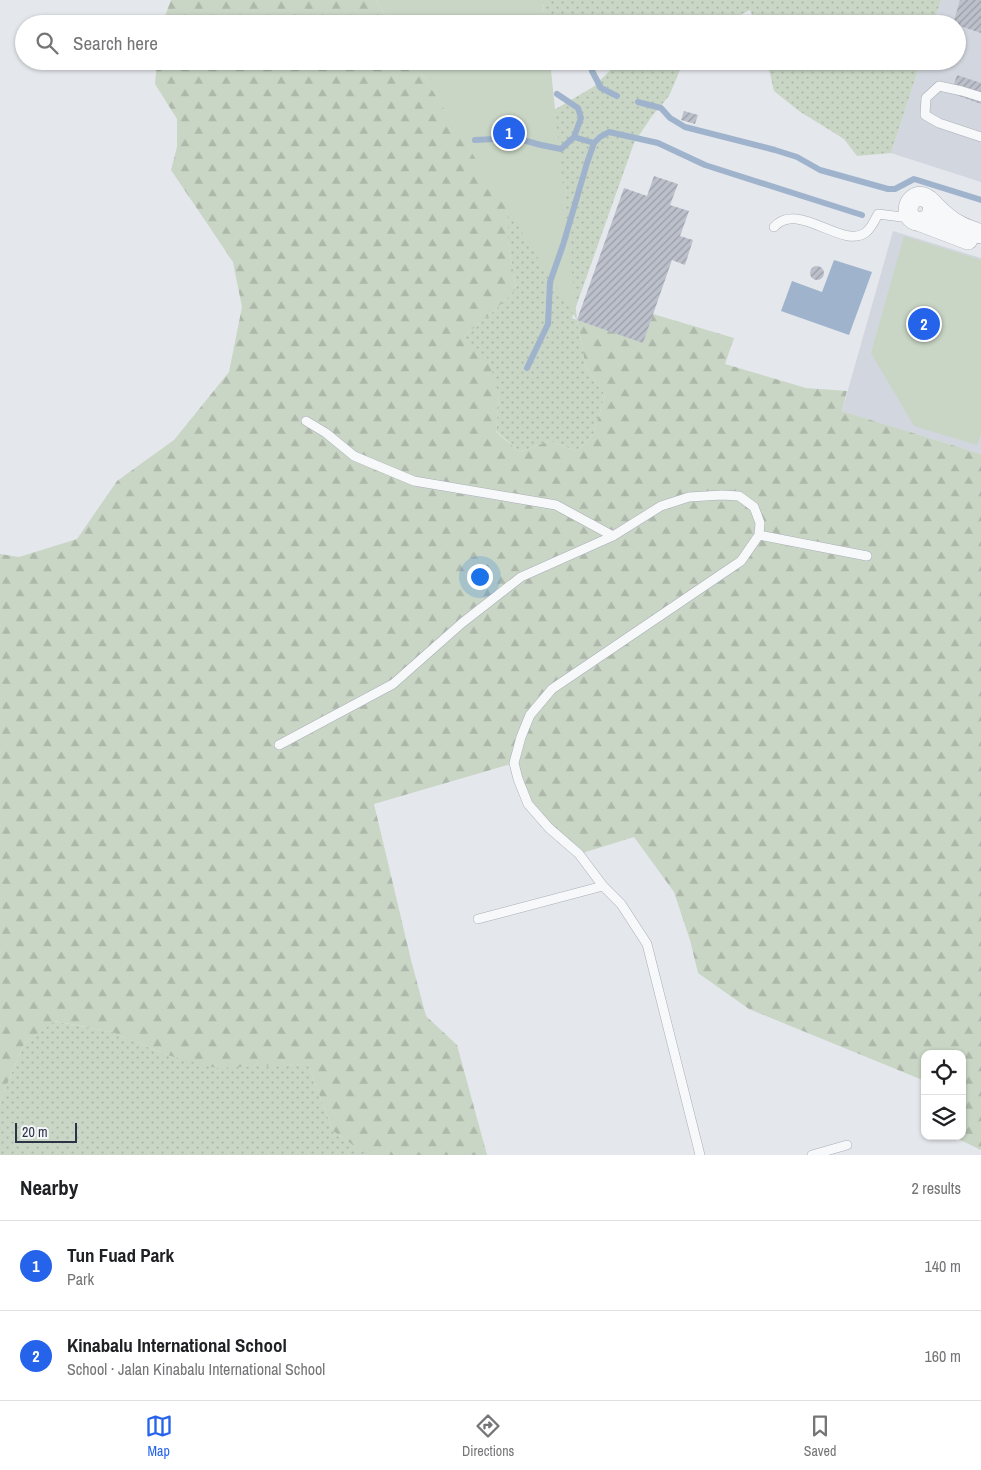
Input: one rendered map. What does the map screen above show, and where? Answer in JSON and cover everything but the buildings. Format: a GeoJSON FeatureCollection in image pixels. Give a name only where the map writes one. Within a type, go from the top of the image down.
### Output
{"type":"FeatureCollection","features":[{"type":"Feature","properties":{"kind":"street"},"geometry":{"type":"LineString","coordinates":[[915,220],[923,222],[929,219],[933,209],[932,203],[959,225],[981,234]]}},
{"type":"Feature","properties":{"kind":"street"},"geometry":{"type":"LineString","coordinates":[[915,220],[970,241],[981,242]]}},
{"type":"Feature","properties":{"kind":"lane"},"geometry":{"type":"LineString","coordinates":[[981,97],[939,86],[926,98],[925,115],[939,123],[981,136]]}},
{"type":"Feature","properties":{"kind":"lane"},"geometry":{"type":"LineString","coordinates":[[774,227],[779,221],[789,218],[852,237],[865,233],[878,214],[915,220]]}},
{"type":"Feature","properties":{"kind":"lane"},"geometry":{"type":"LineString","coordinates":[[306,421],[326,433],[354,456],[414,481],[556,505],[613,536]]}},
{"type":"Feature","properties":{"kind":"lane"},"geometry":{"type":"LineString","coordinates":[[279,745],[393,684],[462,623],[521,577],[613,536],[660,506],[689,497],[722,495],[739,496],[754,506],[760,523],[759,535],[742,561],[552,688],[530,716],[521,737],[514,763],[528,804],[548,828],[579,854],[603,886],[621,904],[647,944],[700,1155]]}},
{"type":"Feature","properties":{"kind":"lane"},"geometry":{"type":"LineString","coordinates":[[759,535],[867,556]]}},
{"type":"Feature","properties":{"kind":"lane"},"geometry":{"type":"LineString","coordinates":[[478,919],[603,886]]}},
{"type":"Feature","properties":{"kind":"lane"},"geometry":{"type":"LineString","coordinates":[[812,1155],[847,1145]]}},
{"type":"Feature","properties":{"kind":"shaded area"},"geometry":{"type":"Polygon","coordinates":[[[941,0],[981,0],[981,182],[891,153],[918,70],[966,70],[966,15],[936,15],[941,0]]]}},
{"type":"Feature","properties":{"kind":"shaded area"},"geometry":{"type":"Polygon","coordinates":[[[893,231],[981,258],[981,454],[842,411],[893,231]]]}},
{"type":"Feature","properties":{"kind":"green space"},"geometry":{"type":"Polygon","coordinates":[[[171,0],[376,0],[385,15],[165,15],[171,0]]]}},
{"type":"Feature","properties":{"kind":"green space"},"geometry":{"type":"Polygon","coordinates":[[[376,0],[543,0],[544,15],[385,15],[376,0]]]}},
{"type":"Feature","properties":{"kind":"green space"},"geometry":{"type":"Polygon","coordinates":[[[543,0],[941,0],[936,15],[752,15],[750,10],[740,15],[544,15],[543,0]]]}},
{"type":"Feature","properties":{"kind":"green space"},"geometry":{"type":"Polygon","coordinates":[[[156,70],[420,70],[506,206],[508,241],[516,289],[494,311],[464,336],[489,360],[499,396],[496,432],[520,452],[549,441],[577,451],[594,433],[605,395],[586,368],[577,320],[643,342],[653,314],[734,338],[725,364],[806,388],[847,391],[842,411],[981,454],[981,1150],[960,1140],[966,1140],[966,1050],[921,1050],[921,1079],[749,1009],[698,973],[690,940],[674,892],[634,837],[579,854],[528,804],[514,763],[374,804],[426,1016],[457,1045],[487,1155],[367,1155],[333,1131],[308,1064],[216,1068],[167,1055],[112,1032],[55,1021],[24,1044],[0,1105],[0,554],[19,557],[77,539],[117,481],[174,440],[229,372],[242,307],[233,262],[171,170],[177,147],[177,119],[155,84],[156,70]]]}},
{"type":"Feature","properties":{"kind":"green space"},"geometry":{"type":"Polygon","coordinates":[[[420,70],[551,70],[577,320],[420,70]]]}},
{"type":"Feature","properties":{"kind":"green space"},"geometry":{"type":"Polygon","coordinates":[[[611,70],[680,70],[669,96],[652,116],[634,143],[572,318],[577,320],[586,368],[605,395],[594,433],[577,451],[549,441],[520,452],[496,431],[499,396],[464,336],[494,311],[516,289],[508,241],[508,222],[502,182],[537,120],[593,87],[611,70]]]}},
{"type":"Feature","properties":{"kind":"green space"},"geometry":{"type":"Polygon","coordinates":[[[769,70],[918,70],[891,153],[857,156],[844,139],[799,111],[774,91],[769,70]]]}},
{"type":"Feature","properties":{"kind":"green space"},"geometry":{"type":"Polygon","coordinates":[[[904,236],[981,260],[981,434],[977,445],[914,426],[871,353],[904,236]]]}},
{"type":"Feature","properties":{"kind":"green space"},"geometry":{"type":"Polygon","coordinates":[[[54,1021],[112,1032],[167,1055],[264,1065],[308,1064],[333,1131],[367,1155],[0,1155],[0,1105],[2,1096],[24,1044],[54,1021]]]}},
{"type":"Feature","properties":{"kind":"water"},"geometry":{"type":"Polygon","coordinates":[[[834,260],[872,272],[849,335],[781,311],[792,281],[822,292],[834,260]]]}},
{"type":"Feature","properties":{"kind":"waterway"},"geometry":{"type":"LineString","coordinates":[[592,70],[601,88],[617,96]]}},
{"type":"Feature","properties":{"kind":"waterway"},"geometry":{"type":"LineString","coordinates":[[557,94],[578,108],[581,118],[574,137]]}},
{"type":"Feature","properties":{"kind":"waterway"},"geometry":{"type":"LineString","coordinates":[[638,102],[661,108],[670,118],[685,127],[797,157],[820,170],[888,189],[895,189],[914,179],[981,200]]}},
{"type":"Feature","properties":{"kind":"waterway"},"geometry":{"type":"LineString","coordinates":[[475,140],[515,138],[561,149],[574,137],[594,143],[609,132],[658,143],[705,165],[862,215]]}},
{"type":"Feature","properties":{"kind":"waterway"},"geometry":{"type":"LineString","coordinates":[[527,368],[548,324],[550,282],[594,143]]}},
{"type":"Feature","properties":{"kind":"place","name":"Tun Fuad Park"},"geometry":{"type":"Point","coordinates":[509,133]}},
{"type":"Feature","properties":{"kind":"place","name":"Kinabalu International School"},"geometry":{"type":"Point","coordinates":[924,324]}}]}
